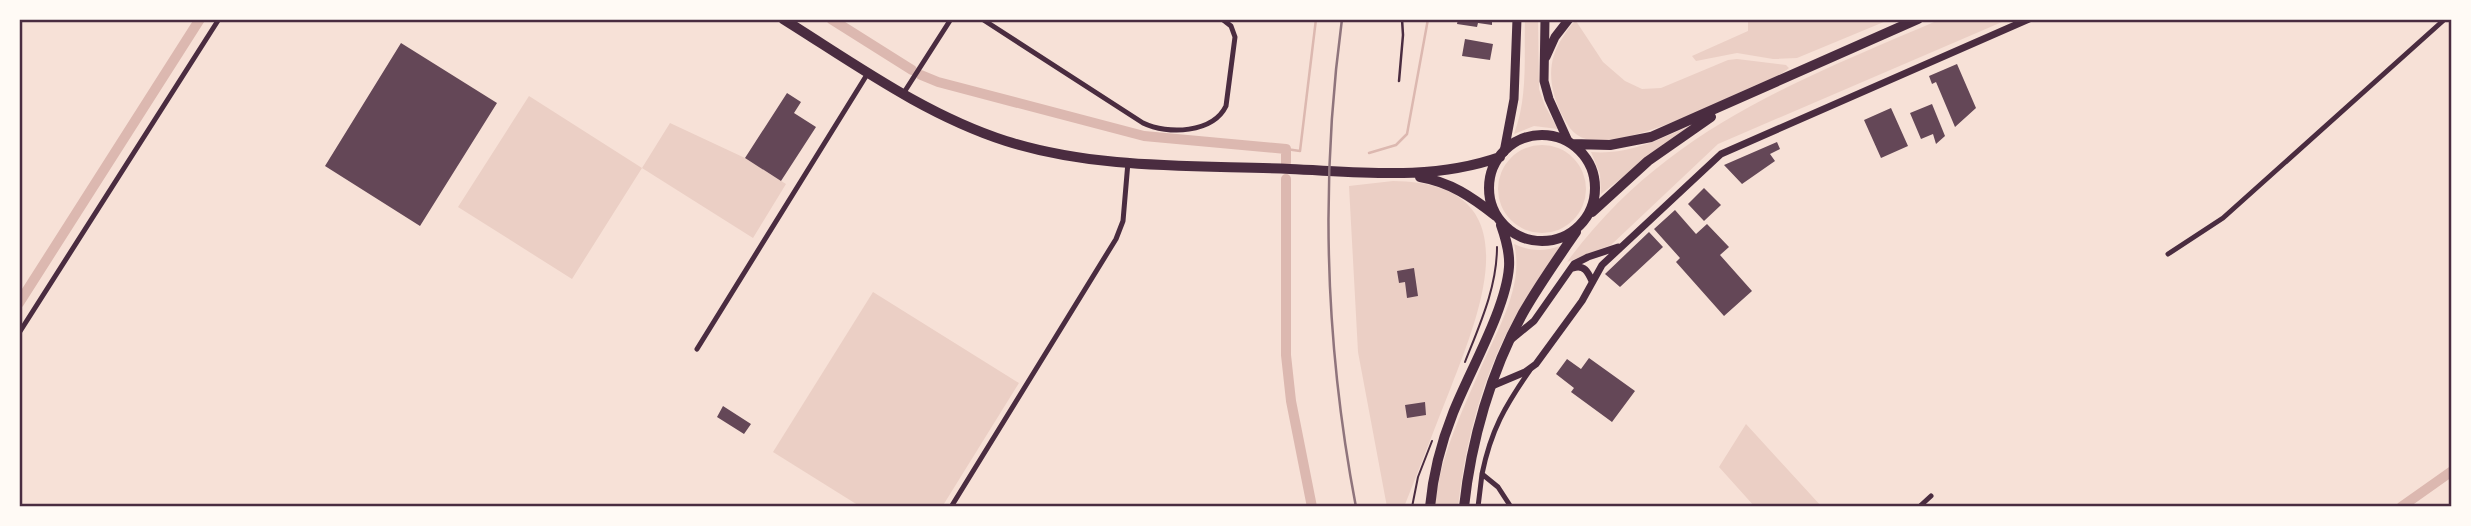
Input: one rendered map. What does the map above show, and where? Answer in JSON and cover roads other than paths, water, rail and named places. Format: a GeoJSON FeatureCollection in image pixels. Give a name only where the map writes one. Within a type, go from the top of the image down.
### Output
{"type":"FeatureCollection","features":[{"type":"Feature","properties":{"kind":"highway"},"geometry":{"type":"LineString","coordinates":[[783,19],[903,94],[946,117],[1005,141],[1064,155],[1128,162],[1406,174],[1458,169],[1502,154],[1529,136],[1549,135],[1570,142],[1610,145],[1638,141],[1732,103],[1917,19]]}},
{"type":"Feature","properties":{"kind":"highway"},"geometry":{"type":"LineString","coordinates":[[1406,174],[1449,185],[1465,193],[1523,238],[1543,242],[1563,237],[1582,223],[1648,161],[1732,103]]}},
{"type":"Feature","properties":{"kind":"highway"},"geometry":{"type":"LineString","coordinates":[[1464,507],[1473,457],[1492,386],[1509,342],[1534,295],[1594,202],[1595,183],[1590,164],[1570,142]]}},
{"type":"Feature","properties":{"kind":"highway"},"geometry":{"type":"LineString","coordinates":[[1430,507],[1445,433],[1499,308],[1507,281],[1509,255],[1489,188],[1493,168],[1502,154]]}},
{"type":"Feature","properties":{"kind":"main road"},"geometry":{"type":"LineString","coordinates":[[1502,154],[1514,99],[1517,19]]}},
{"type":"Feature","properties":{"kind":"main road"},"geometry":{"type":"LineString","coordinates":[[1545,19],[1543,72],[1549,99],[1570,142]]}},
{"type":"Feature","properties":{"kind":"main road"},"geometry":{"type":"LineString","coordinates":[[1543,72],[1551,44],[1569,19]]}},
{"type":"Feature","properties":{"kind":"street"},"geometry":{"type":"LineString","coordinates":[[19,333],[219,19]]}},
{"type":"Feature","properties":{"kind":"street"},"geometry":{"type":"LineString","coordinates":[[903,94],[951,19]]}},
{"type":"Feature","properties":{"kind":"street"},"geometry":{"type":"LineString","coordinates":[[982,19],[1147,125],[1161,128],[1194,128],[1209,123],[1222,113],[1227,103],[1235,40],[1232,28],[1222,19]]}},
{"type":"Feature","properties":{"kind":"street"},"geometry":{"type":"LineString","coordinates":[[1478,507],[1490,441],[1501,413],[1530,369],[1541,359],[1582,301],[1602,265],[1721,154],[2029,19]]}},
{"type":"Feature","properties":{"kind":"street"},"geometry":{"type":"LineString","coordinates":[[2168,254],[2223,219],[2445,19]]}},
{"type":"Feature","properties":{"kind":"street"},"geometry":{"type":"LineString","coordinates":[[697,349],[868,73]]}},
{"type":"Feature","properties":{"kind":"street"},"geometry":{"type":"LineString","coordinates":[[951,507],[1116,239],[1123,221],[1128,162]]}},
{"type":"Feature","properties":{"kind":"street"},"geometry":{"type":"LineString","coordinates":[[1509,342],[1534,321],[1569,269],[1588,257],[1622,246]]}},
{"type":"Feature","properties":{"kind":"street"},"geometry":{"type":"LineString","coordinates":[[1569,269],[1581,267],[1592,281]]}},
{"type":"Feature","properties":{"kind":"street"},"geometry":{"type":"LineString","coordinates":[[1492,386],[1530,369]]}},
{"type":"Feature","properties":{"kind":"street"},"geometry":{"type":"LineString","coordinates":[[1482,474],[1498,487],[1511,507]]}},
{"type":"Feature","properties":{"kind":"street"},"geometry":{"type":"LineString","coordinates":[[1919,507],[1931,496]]}},
{"type":"Feature","properties":{"kind":"lane"},"geometry":{"type":"LineString","coordinates":[[1399,81],[1402,19]]}},
{"type":"Feature","properties":{"kind":"waterway"},"geometry":{"type":"LineString","coordinates":[[19,303],[200,19]]}},
{"type":"Feature","properties":{"kind":"waterway"},"geometry":{"type":"LineString","coordinates":[[831,19],[912,70]]}},
{"type":"Feature","properties":{"kind":"waterway"},"geometry":{"type":"LineString","coordinates":[[1286,149],[1300,151],[1316,19]]}},
{"type":"Feature","properties":{"kind":"waterway"},"geometry":{"type":"LineString","coordinates":[[1369,153],[1396,145],[1407,134],[1428,19]]}},
{"type":"Feature","properties":{"kind":"waterway"},"geometry":{"type":"LineString","coordinates":[[921,75],[938,82],[1144,136],[1286,149],[1286,163]]}},
{"type":"Feature","properties":{"kind":"waterway"},"geometry":{"type":"LineString","coordinates":[[1286,179],[1286,355],[1291,401],[1312,507]]}},
{"type":"Feature","properties":{"kind":"waterway"},"geometry":{"type":"LineString","coordinates":[[2401,507],[2452,471]]}},
{"type":"Feature","properties":{"kind":"railway"},"geometry":{"type":"LineString","coordinates":[[1342,19],[1331,141],[1329,263],[1338,385],[1356,507]]}}]}
